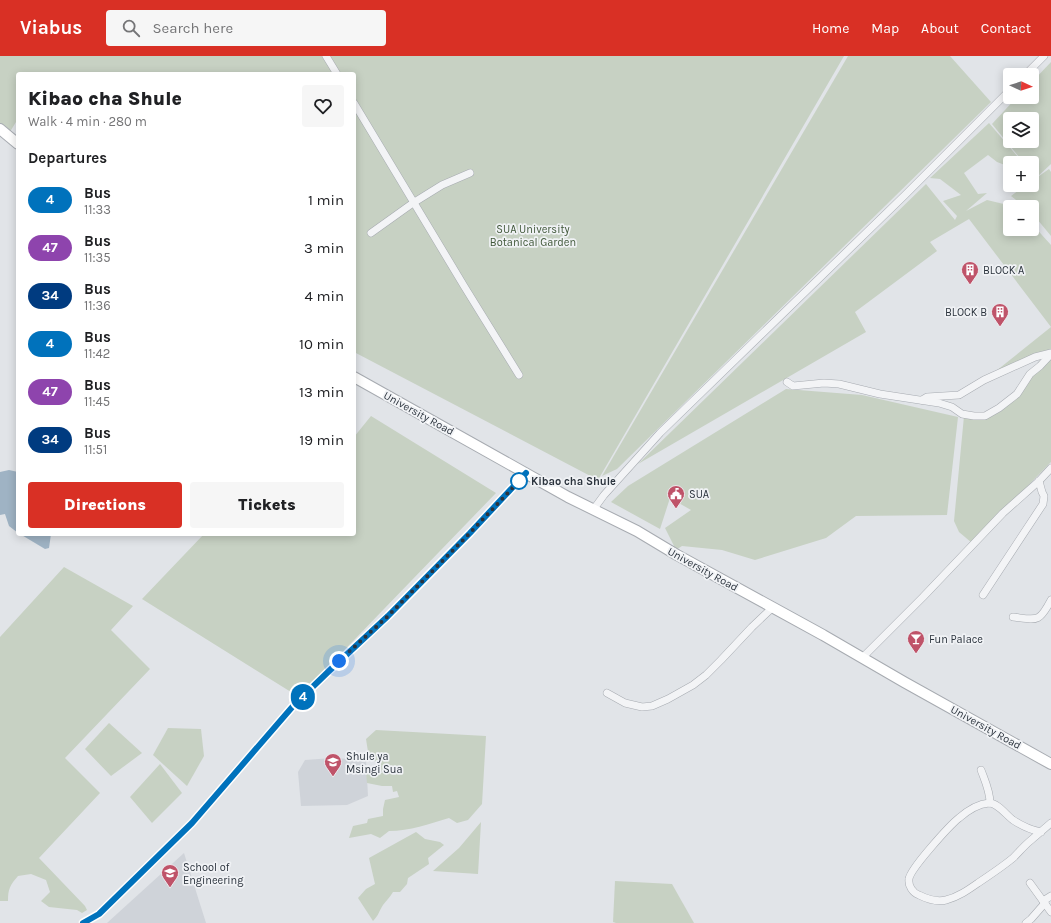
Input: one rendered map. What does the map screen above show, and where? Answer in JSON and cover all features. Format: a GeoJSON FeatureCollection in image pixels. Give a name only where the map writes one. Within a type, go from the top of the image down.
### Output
{"type":"FeatureCollection","features":[{"type":"Feature","properties":{"kind":"main road"},"geometry":{"type":"LineString","coordinates":[[0,129],[16,142]]}},
{"type":"Feature","properties":{"kind":"main road","name":"University Road"},"geometry":{"type":"LineString","coordinates":[[356,378],[568,497],[637,531],[677,555],[1051,764]]}},
{"type":"Feature","properties":{"kind":"street"},"geometry":{"type":"LineString","coordinates":[[326,56],[336,72]]}},
{"type":"Feature","properties":{"kind":"street"},"geometry":{"type":"LineString","coordinates":[[1032,68],[1044,56]]}},
{"type":"Feature","properties":{"kind":"street"},"geometry":{"type":"LineString","coordinates":[[594,510],[604,495],[660,433],[900,201],[1003,97]]}},
{"type":"Feature","properties":{"kind":"street"},"geometry":{"type":"LineString","coordinates":[[356,106],[413,203],[519,375]]}},
{"type":"Feature","properties":{"kind":"street"},"geometry":{"type":"LineString","coordinates":[[371,233],[413,203],[442,185],[470,173]]}},
{"type":"Feature","properties":{"kind":"street"},"geometry":{"type":"LineString","coordinates":[[787,382],[794,386],[824,383],[839,384],[880,394],[939,403],[962,414],[985,416],[1017,394],[1030,374],[1040,366],[1051,353]]}},
{"type":"Feature","properties":{"kind":"street"},"geometry":{"type":"LineString","coordinates":[[920,400],[927,397],[959,395],[984,380],[1036,357],[1051,353]]}},
{"type":"Feature","properties":{"kind":"street"},"geometry":{"type":"LineString","coordinates":[[862,658],[923,598],[1004,513],[1051,468]]}},
{"type":"Feature","properties":{"kind":"street"},"geometry":{"type":"LineString","coordinates":[[83,923],[99,914],[192,823],[294,705],[394,610],[470,533],[526,473]]}},
{"type":"Feature","properties":{"kind":"street"},"geometry":{"type":"LineString","coordinates":[[983,595],[1043,504],[1044,496],[1039,481]]}},
{"type":"Feature","properties":{"kind":"street"},"geometry":{"type":"LineString","coordinates":[[1013,617],[1033,619],[1039,618],[1045,613],[1051,600]]}},
{"type":"Feature","properties":{"kind":"street"},"geometry":{"type":"LineString","coordinates":[[607,693],[625,703],[642,707],[652,706],[668,699],[693,686],[706,675],[772,608]]}},
{"type":"Feature","properties":{"kind":"street"},"geometry":{"type":"LineString","coordinates":[[981,770],[988,788],[990,803]]}},
{"type":"Feature","properties":{"kind":"street"},"geometry":{"type":"LineString","coordinates":[[1041,832],[1022,826],[1009,818],[995,805],[990,803],[973,808],[959,818],[921,859],[910,875],[909,884],[915,893],[924,897],[945,900],[960,895],[1014,857],[1051,823]]}},
{"type":"Feature","properties":{"kind":"street"},"geometry":{"type":"LineString","coordinates":[[1030,883],[1051,912]]}},
{"type":"Feature","properties":{"kind":"street"},"geometry":{"type":"LineString","coordinates":[[1026,923],[1051,896]]}},
{"type":"Feature","properties":{"kind":"shaded area","name":"Shule ya Msingi Sua"},"geometry":{"type":"Polygon","coordinates":[[[333,758],[366,760],[368,796],[347,805],[301,806],[298,772],[305,760],[333,758]]]}},
{"type":"Feature","properties":{"kind":"shaded area","name":"School of Engineering"},"geometry":{"type":"Polygon","coordinates":[[[184,853],[206,923],[107,923],[184,853]]]}},
{"type":"Feature","properties":{"kind":"green space","name":"SUA University Botanical Garden"},"geometry":{"type":"Polygon","coordinates":[[[0,56],[844,56],[598,480],[356,353],[356,72],[16,72],[16,122],[8,135],[0,129],[0,56]]]}},
{"type":"Feature","properties":{"kind":"green space"},"geometry":{"type":"Polygon","coordinates":[[[848,56],[950,56],[991,102],[617,469],[602,476],[848,56]]]}},
{"type":"Feature","properties":{"kind":"green space"},"geometry":{"type":"Polygon","coordinates":[[[1051,62],[1051,164],[1039,175],[1039,156],[1018,156],[1012,148],[1039,148],[1039,112],[1003,112],[1011,104],[1039,104],[1039,75],[1051,62]]]}},
{"type":"Feature","properties":{"kind":"green space"},"geometry":{"type":"Polygon","coordinates":[[[1003,112],[1003,137],[992,124],[1003,112]]]}},
{"type":"Feature","properties":{"kind":"green space"},"geometry":{"type":"Polygon","coordinates":[[[989,123],[1003,139],[1003,148],[1010,148],[1017,156],[1003,156],[1003,164],[997,162],[988,155],[964,173],[978,194],[987,193],[966,211],[987,200],[1003,204],[1003,236],[1039,236],[1039,232],[1051,245],[1051,327],[969,219],[930,242],[937,251],[855,312],[866,332],[638,464],[926,184],[955,220],[957,216],[943,201],[961,195],[940,179],[930,178],[989,123]]]}},
{"type":"Feature","properties":{"kind":"green space"},"geometry":{"type":"Polygon","coordinates":[[[1049,169],[1051,172],[1051,236],[1039,221],[1039,200],[1016,200],[1011,196],[1016,192],[1039,192],[1039,176],[1049,169]]]}},
{"type":"Feature","properties":{"kind":"green space"},"geometry":{"type":"Polygon","coordinates":[[[1051,327],[1051,349],[996,371],[1051,327]]]}},
{"type":"Feature","properties":{"kind":"green space"},"geometry":{"type":"Polygon","coordinates":[[[1051,357],[1051,462],[972,543],[959,532],[954,521],[964,416],[983,419],[1020,394],[1032,375],[1051,357]]]}},
{"type":"Feature","properties":{"kind":"green space"},"geometry":{"type":"Polygon","coordinates":[[[786,389],[862,395],[958,417],[947,515],[856,516],[826,538],[755,560],[722,550],[682,546],[676,550],[665,528],[691,510],[670,498],[660,529],[611,502],[628,486],[786,389]]]}},
{"type":"Feature","properties":{"kind":"green space"},"geometry":{"type":"Polygon","coordinates":[[[371,416],[496,493],[299,697],[142,599],[202,536],[356,536],[356,435],[371,416]]]}},
{"type":"Feature","properties":{"kind":"green space"},"geometry":{"type":"Polygon","coordinates":[[[64,567],[133,606],[111,630],[150,669],[65,758],[100,793],[39,858],[85,906],[87,910],[82,913],[77,910],[49,907],[41,901],[50,892],[46,880],[31,874],[18,876],[10,887],[8,901],[0,901],[0,637],[64,567]]]}},
{"type":"Feature","properties":{"kind":"green space"},"geometry":{"type":"Polygon","coordinates":[[[109,723],[142,753],[111,776],[85,749],[109,723]]]}},
{"type":"Feature","properties":{"kind":"green space"},"geometry":{"type":"Polygon","coordinates":[[[168,728],[201,729],[204,756],[187,786],[153,755],[168,728]]]}},
{"type":"Feature","properties":{"kind":"green space"},"geometry":{"type":"Polygon","coordinates":[[[376,730],[486,736],[482,804],[468,820],[457,823],[449,818],[427,825],[397,831],[389,831],[380,838],[371,834],[349,838],[353,826],[367,823],[368,819],[383,816],[385,800],[399,797],[397,791],[393,792],[392,786],[367,783],[366,772],[382,773],[380,764],[369,758],[366,739],[376,730]]]}},
{"type":"Feature","properties":{"kind":"green space"},"geometry":{"type":"Polygon","coordinates":[[[160,764],[182,793],[152,823],[130,797],[160,764]]]}},
{"type":"Feature","properties":{"kind":"green space"},"geometry":{"type":"Polygon","coordinates":[[[481,822],[478,874],[433,871],[459,848],[481,822]]]}},
{"type":"Feature","properties":{"kind":"green space"},"geometry":{"type":"Polygon","coordinates":[[[416,832],[425,839],[440,842],[444,845],[428,858],[429,864],[408,878],[407,884],[400,892],[393,892],[373,921],[358,898],[366,889],[375,884],[369,858],[416,832]]]}},
{"type":"Feature","properties":{"kind":"green space"},"geometry":{"type":"Polygon","coordinates":[[[615,881],[672,884],[694,923],[613,922],[615,881]]]}},
{"type":"Feature","properties":{"kind":"water"},"geometry":{"type":"Polygon","coordinates":[[[9,470],[16,472],[16,531],[9,526],[5,514],[0,515],[0,472],[9,470]]]}},
{"type":"Feature","properties":{"kind":"water"},"geometry":{"type":"Polygon","coordinates":[[[23,536],[51,536],[49,548],[45,549],[23,536]]]}},
{"type":"Feature","properties":{"kind":"bus line","name":"4"},"geometry":{"type":"LineString","coordinates":[[83,923],[99,914],[192,823],[294,705],[388,616],[470,533],[526,473]]}},
{"type":"Feature","properties":{"kind":"place","name":"BLOCK A"},"geometry":{"type":"Point","coordinates":[970,285]}},
{"type":"Feature","properties":{"kind":"place","name":"BLOCK B"},"geometry":{"type":"Point","coordinates":[1000,327]}},
{"type":"Feature","properties":{"kind":"place","name":"Kibao cha Shule"},"geometry":{"type":"Point","coordinates":[519,481]}},
{"type":"Feature","properties":{"kind":"place","name":"SUA"},"geometry":{"type":"Point","coordinates":[676,509]}},
{"type":"Feature","properties":{"kind":"place","name":"Fun Palace"},"geometry":{"type":"Point","coordinates":[916,654]}},
{"type":"Feature","properties":{"kind":"place","name":"Shule ya Msingi Sua"},"geometry":{"type":"Point","coordinates":[333,777]}},
{"type":"Feature","properties":{"kind":"place","name":"School of Engineering"},"geometry":{"type":"Point","coordinates":[170,888]}},
{"type":"Feature","properties":{"kind":"route"},"geometry":{"type":"LineString","coordinates":[[339,661],[388,616],[519,481]]}}]}
